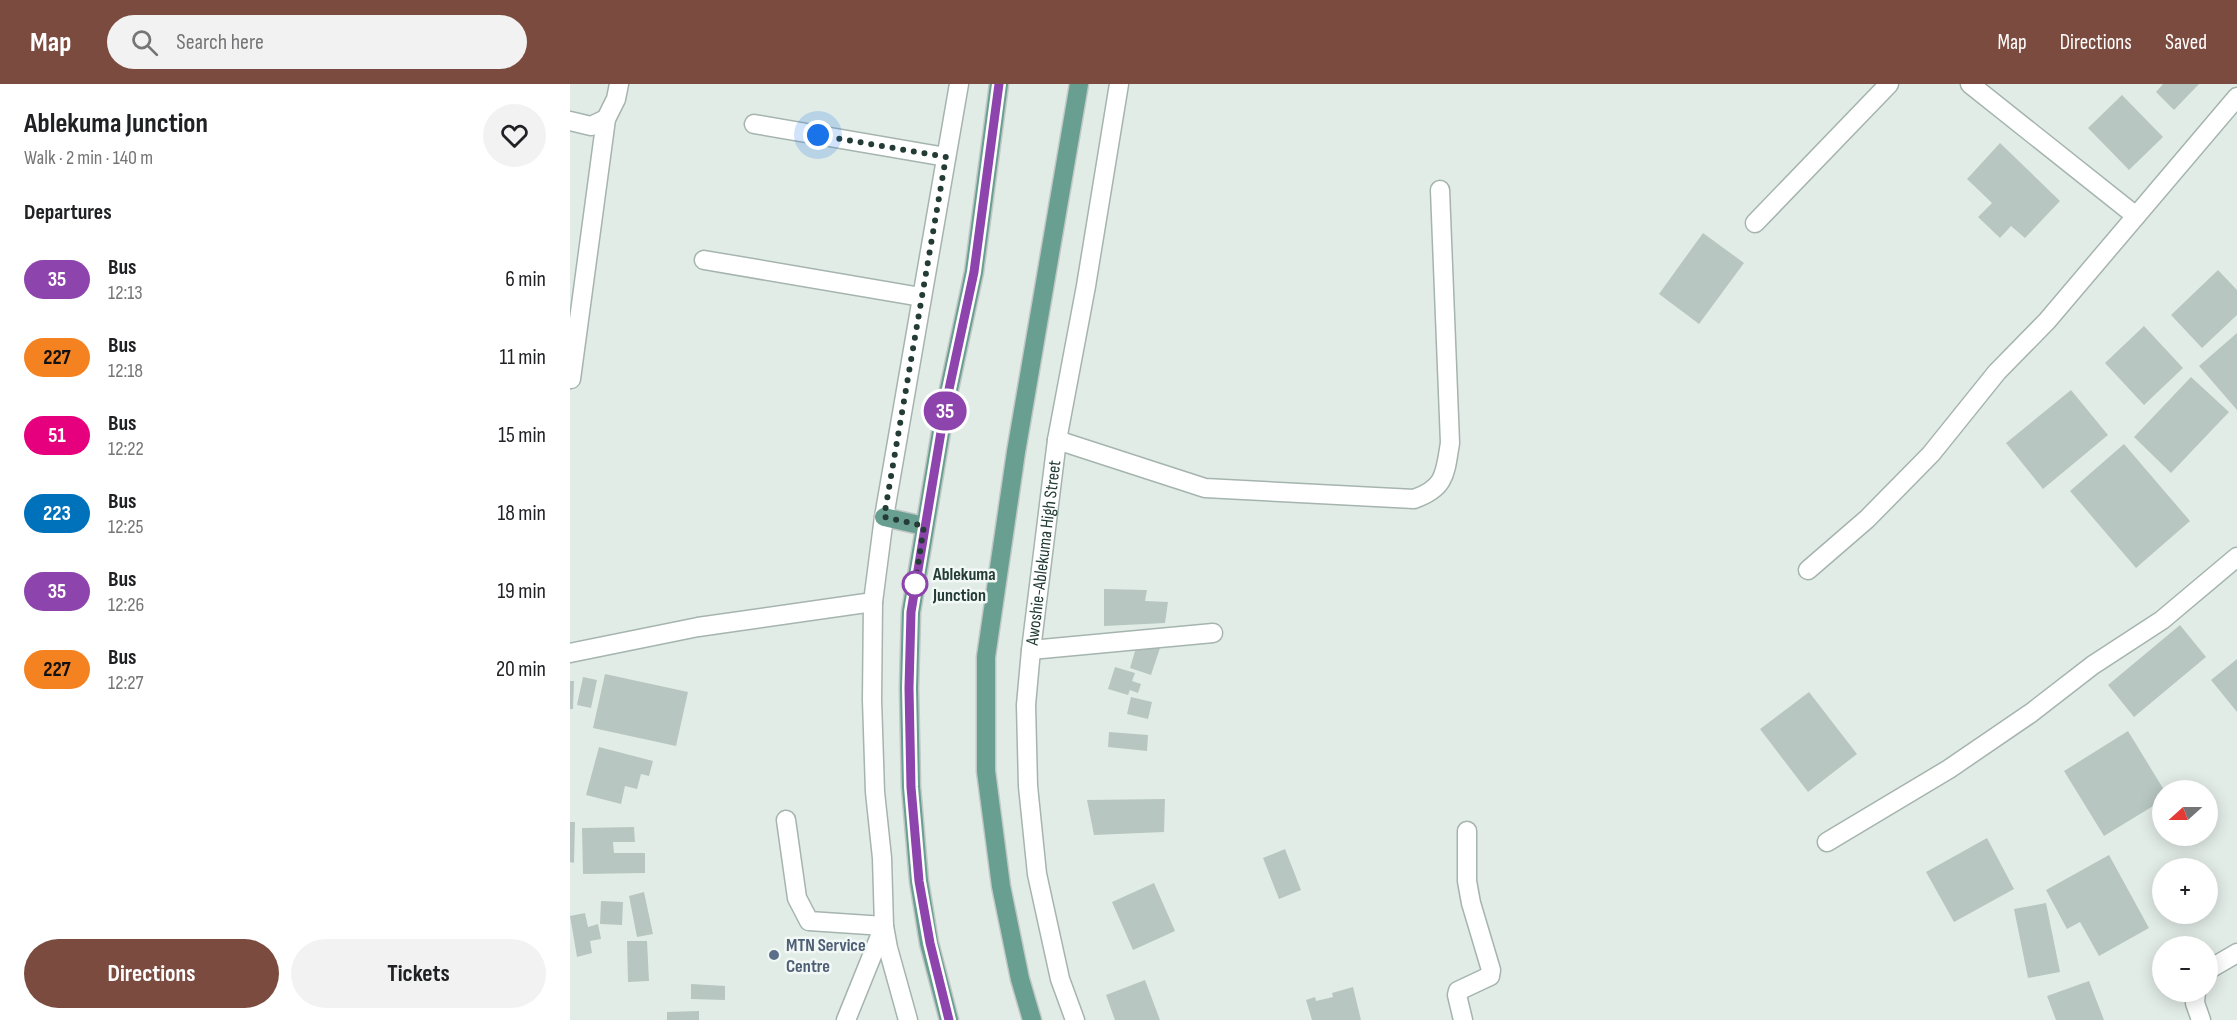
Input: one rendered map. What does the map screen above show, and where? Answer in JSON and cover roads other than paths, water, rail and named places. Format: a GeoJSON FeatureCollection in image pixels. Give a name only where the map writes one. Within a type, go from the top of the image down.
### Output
{"type":"FeatureCollection","features":[{"type":"Feature","properties":{"kind":"main road"},"geometry":{"type":"LineString","coordinates":[[949,1020],[930,943],[919,881],[911,787],[909,688],[911,612],[945,408],[974,272],[999,84]]}},
{"type":"Feature","properties":{"kind":"main road"},"geometry":{"type":"LineString","coordinates":[[1032,1020],[1020,979],[1001,886],[988,782],[986,657],[1016,452],[1079,84]]}},
{"type":"Feature","properties":{"kind":"main road"},"geometry":{"type":"LineString","coordinates":[[884,517],[924,526]]}},
{"type":"Feature","properties":{"kind":"street"},"geometry":{"type":"LineString","coordinates":[[571,379],[606,119],[616,99],[620,84]]}},
{"type":"Feature","properties":{"kind":"street"},"geometry":{"type":"LineString","coordinates":[[908,1020],[884,926],[882,858],[874,769],[873,602],[884,517],[959,84]]}},
{"type":"Feature","properties":{"kind":"street","name":"Awoshie-Ablekuma High Street"},"geometry":{"type":"LineString","coordinates":[[1075,1020],[1060,979],[1037,874],[1028,786],[1026,705],[1057,440],[1086,286],[1119,84]]}},
{"type":"Feature","properties":{"kind":"street"},"geometry":{"type":"LineString","coordinates":[[1755,223],[1889,84]]}},
{"type":"Feature","properties":{"kind":"street"},"geometry":{"type":"LineString","coordinates":[[1970,84],[2136,216]]}},
{"type":"Feature","properties":{"kind":"street"},"geometry":{"type":"LineString","coordinates":[[1808,570],[1867,519],[1931,454],[1997,372],[2047,321],[2237,97]]}},
{"type":"Feature","properties":{"kind":"street"},"geometry":{"type":"LineString","coordinates":[[570,121],[591,126],[606,119]]}},
{"type":"Feature","properties":{"kind":"street"},"geometry":{"type":"LineString","coordinates":[[754,124],[946,157]]}},
{"type":"Feature","properties":{"kind":"street"},"geometry":{"type":"LineString","coordinates":[[1057,440],[1205,488],[1414,499],[1431,493],[1445,475],[1449,443],[1440,190]]}},
{"type":"Feature","properties":{"kind":"street"},"geometry":{"type":"LineString","coordinates":[[704,260],[921,297]]}},
{"type":"Feature","properties":{"kind":"street"},"geometry":{"type":"LineString","coordinates":[[1827,842],[1948,769],[2031,713],[2093,665],[2162,620],[2237,557]]}},
{"type":"Feature","properties":{"kind":"street"},"geometry":{"type":"LineString","coordinates":[[570,653],[698,627],[873,602]]}},
{"type":"Feature","properties":{"kind":"street"},"geometry":{"type":"LineString","coordinates":[[1031,650],[1213,633]]}},
{"type":"Feature","properties":{"kind":"street"},"geometry":{"type":"LineString","coordinates":[[786,820],[797,898],[809,921],[884,926]]}},
{"type":"Feature","properties":{"kind":"street"},"geometry":{"type":"LineString","coordinates":[[1463,1020],[1456,995],[1458,991],[1485,980],[1490,976],[1491,970],[1471,903],[1467,881],[1467,831]]}},
{"type":"Feature","properties":{"kind":"street"},"geometry":{"type":"LineString","coordinates":[[846,1020],[884,926]]}},
{"type":"Feature","properties":{"kind":"street"},"geometry":{"type":"LineString","coordinates":[[2218,964],[2237,953]]}},
{"type":"Feature","properties":{"kind":"street"},"geometry":{"type":"LineString","coordinates":[[2195,1002],[2201,1020]]}},
{"type":"Feature","properties":{"kind":"place","name":"Ablekuma Junction"},"geometry":{"type":"Point","coordinates":[915,584]}},
{"type":"Feature","properties":{"kind":"place","name":"MTN Service Centre"},"geometry":{"type":"Point","coordinates":[774,955]}}]}
